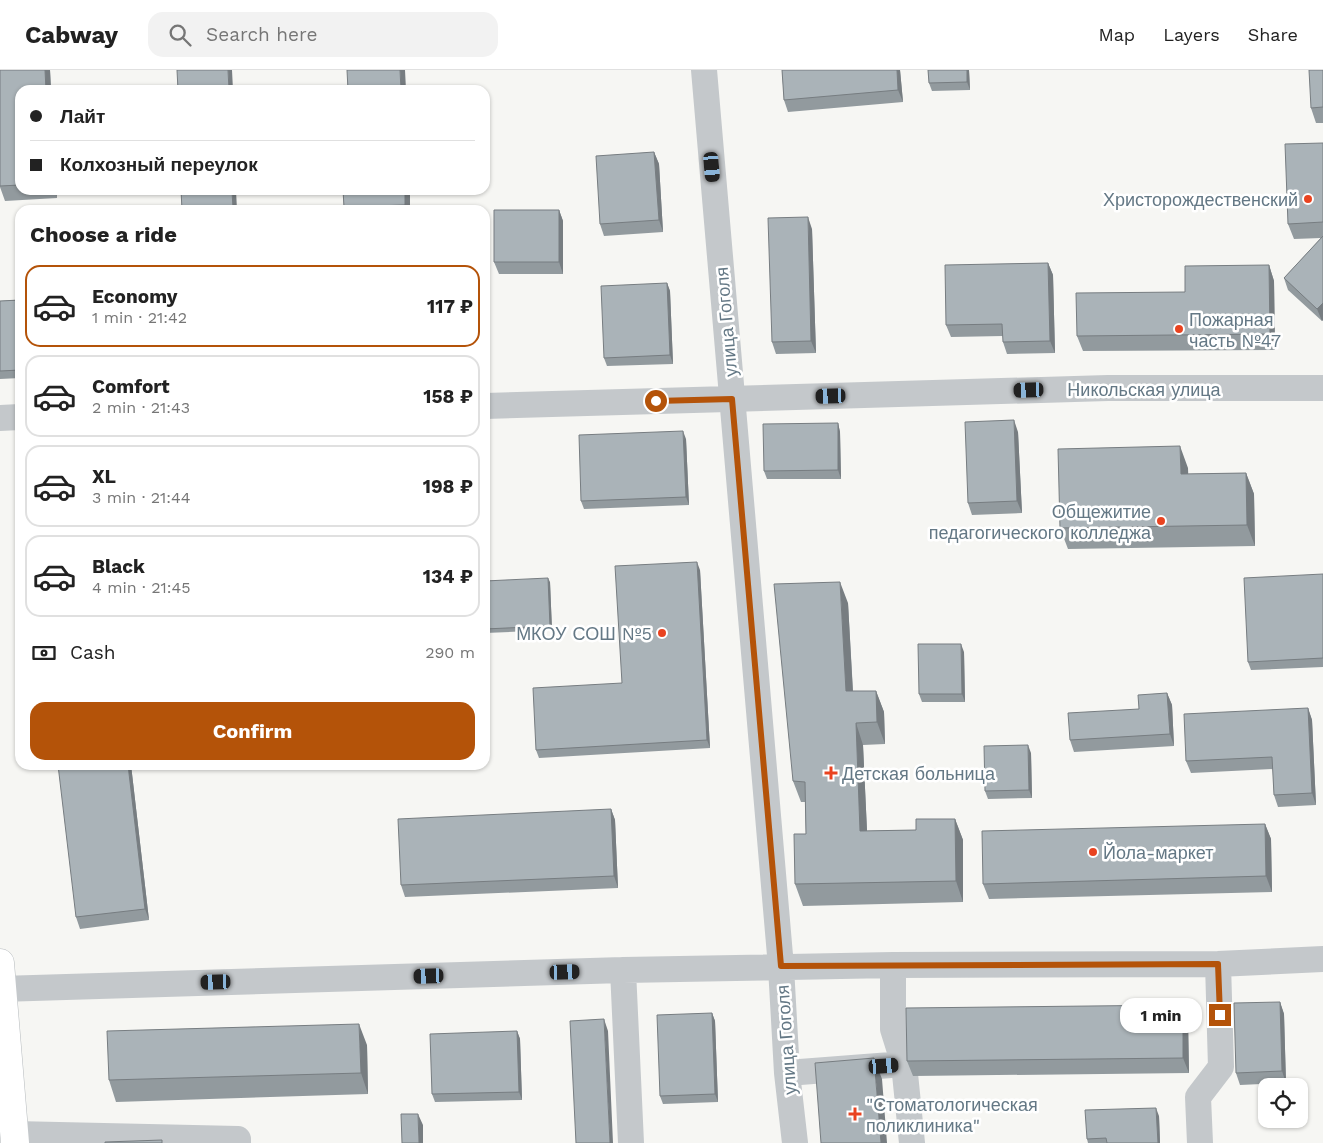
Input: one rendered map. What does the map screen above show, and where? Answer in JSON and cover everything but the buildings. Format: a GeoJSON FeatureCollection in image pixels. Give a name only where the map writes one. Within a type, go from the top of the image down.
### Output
{"type":"FeatureCollection","features":[{"type":"Feature","properties":{"kind":"main road"},"geometry":{"type":"LineString","coordinates":[[1,980],[15,1139]]}},
{"type":"Feature","properties":{"kind":"street","name":"улица Гоголя"},"geometry":{"type":"LineString","coordinates":[[704,70],[781,966],[787,1073],[795,1143]]}},
{"type":"Feature","properties":{"kind":"street","name":"Никольская улица"},"geometry":{"type":"LineString","coordinates":[[490,406],[1108,388],[1323,388]]}},
{"type":"Feature","properties":{"kind":"street"},"geometry":{"type":"LineString","coordinates":[[0,418],[15,417]]}},
{"type":"Feature","properties":{"kind":"street"},"geometry":{"type":"LineString","coordinates":[[1,980],[781,966],[1218,964],[1323,959]]}},
{"type":"Feature","properties":{"kind":"street"},"geometry":{"type":"LineString","coordinates":[[1200,1143],[1198,1097],[1221,1067],[1218,964]]}},
{"type":"Feature","properties":{"kind":"street"},"geometry":{"type":"LineString","coordinates":[[893,965],[893,1029],[904,1064],[912,1143]]}},
{"type":"Feature","properties":{"kind":"street"},"geometry":{"type":"LineString","coordinates":[[623,970],[631,1143]]}},
{"type":"Feature","properties":{"kind":"street"},"geometry":{"type":"LineString","coordinates":[[787,1073],[904,1064]]}},
{"type":"Feature","properties":{"kind":"street"},"geometry":{"type":"LineString","coordinates":[[15,1139],[238,1139],[238,1143]]}},
{"type":"Feature","properties":{"kind":"place","name":"Христорождественский"},"geometry":{"type":"Point","coordinates":[1308,199]}},
{"type":"Feature","properties":{"kind":"place","name":"Пожарная часть №47"},"geometry":{"type":"Point","coordinates":[1179,329]}},
{"type":"Feature","properties":{"kind":"place","name":"Общежитие педагогического колледжа"},"geometry":{"type":"Point","coordinates":[1161,521]}},
{"type":"Feature","properties":{"kind":"place","name":"МКОУ СОШ №5"},"geometry":{"type":"Point","coordinates":[662,633]}},
{"type":"Feature","properties":{"kind":"place","name":"Детская больница"},"geometry":{"type":"Point","coordinates":[831,773]}},
{"type":"Feature","properties":{"kind":"place","name":"Йола-маркет"},"geometry":{"type":"Point","coordinates":[1093,852]}},
{"type":"Feature","properties":{"kind":"place","name":"\"Стоматологическая поликлиника\""},"geometry":{"type":"Point","coordinates":[855,1114]}},
{"type":"Feature","properties":{"kind":"route"},"geometry":{"type":"LineString","coordinates":[[656,401],[732,399],[781,966],[1218,964],[1220,1015]]}}]}
